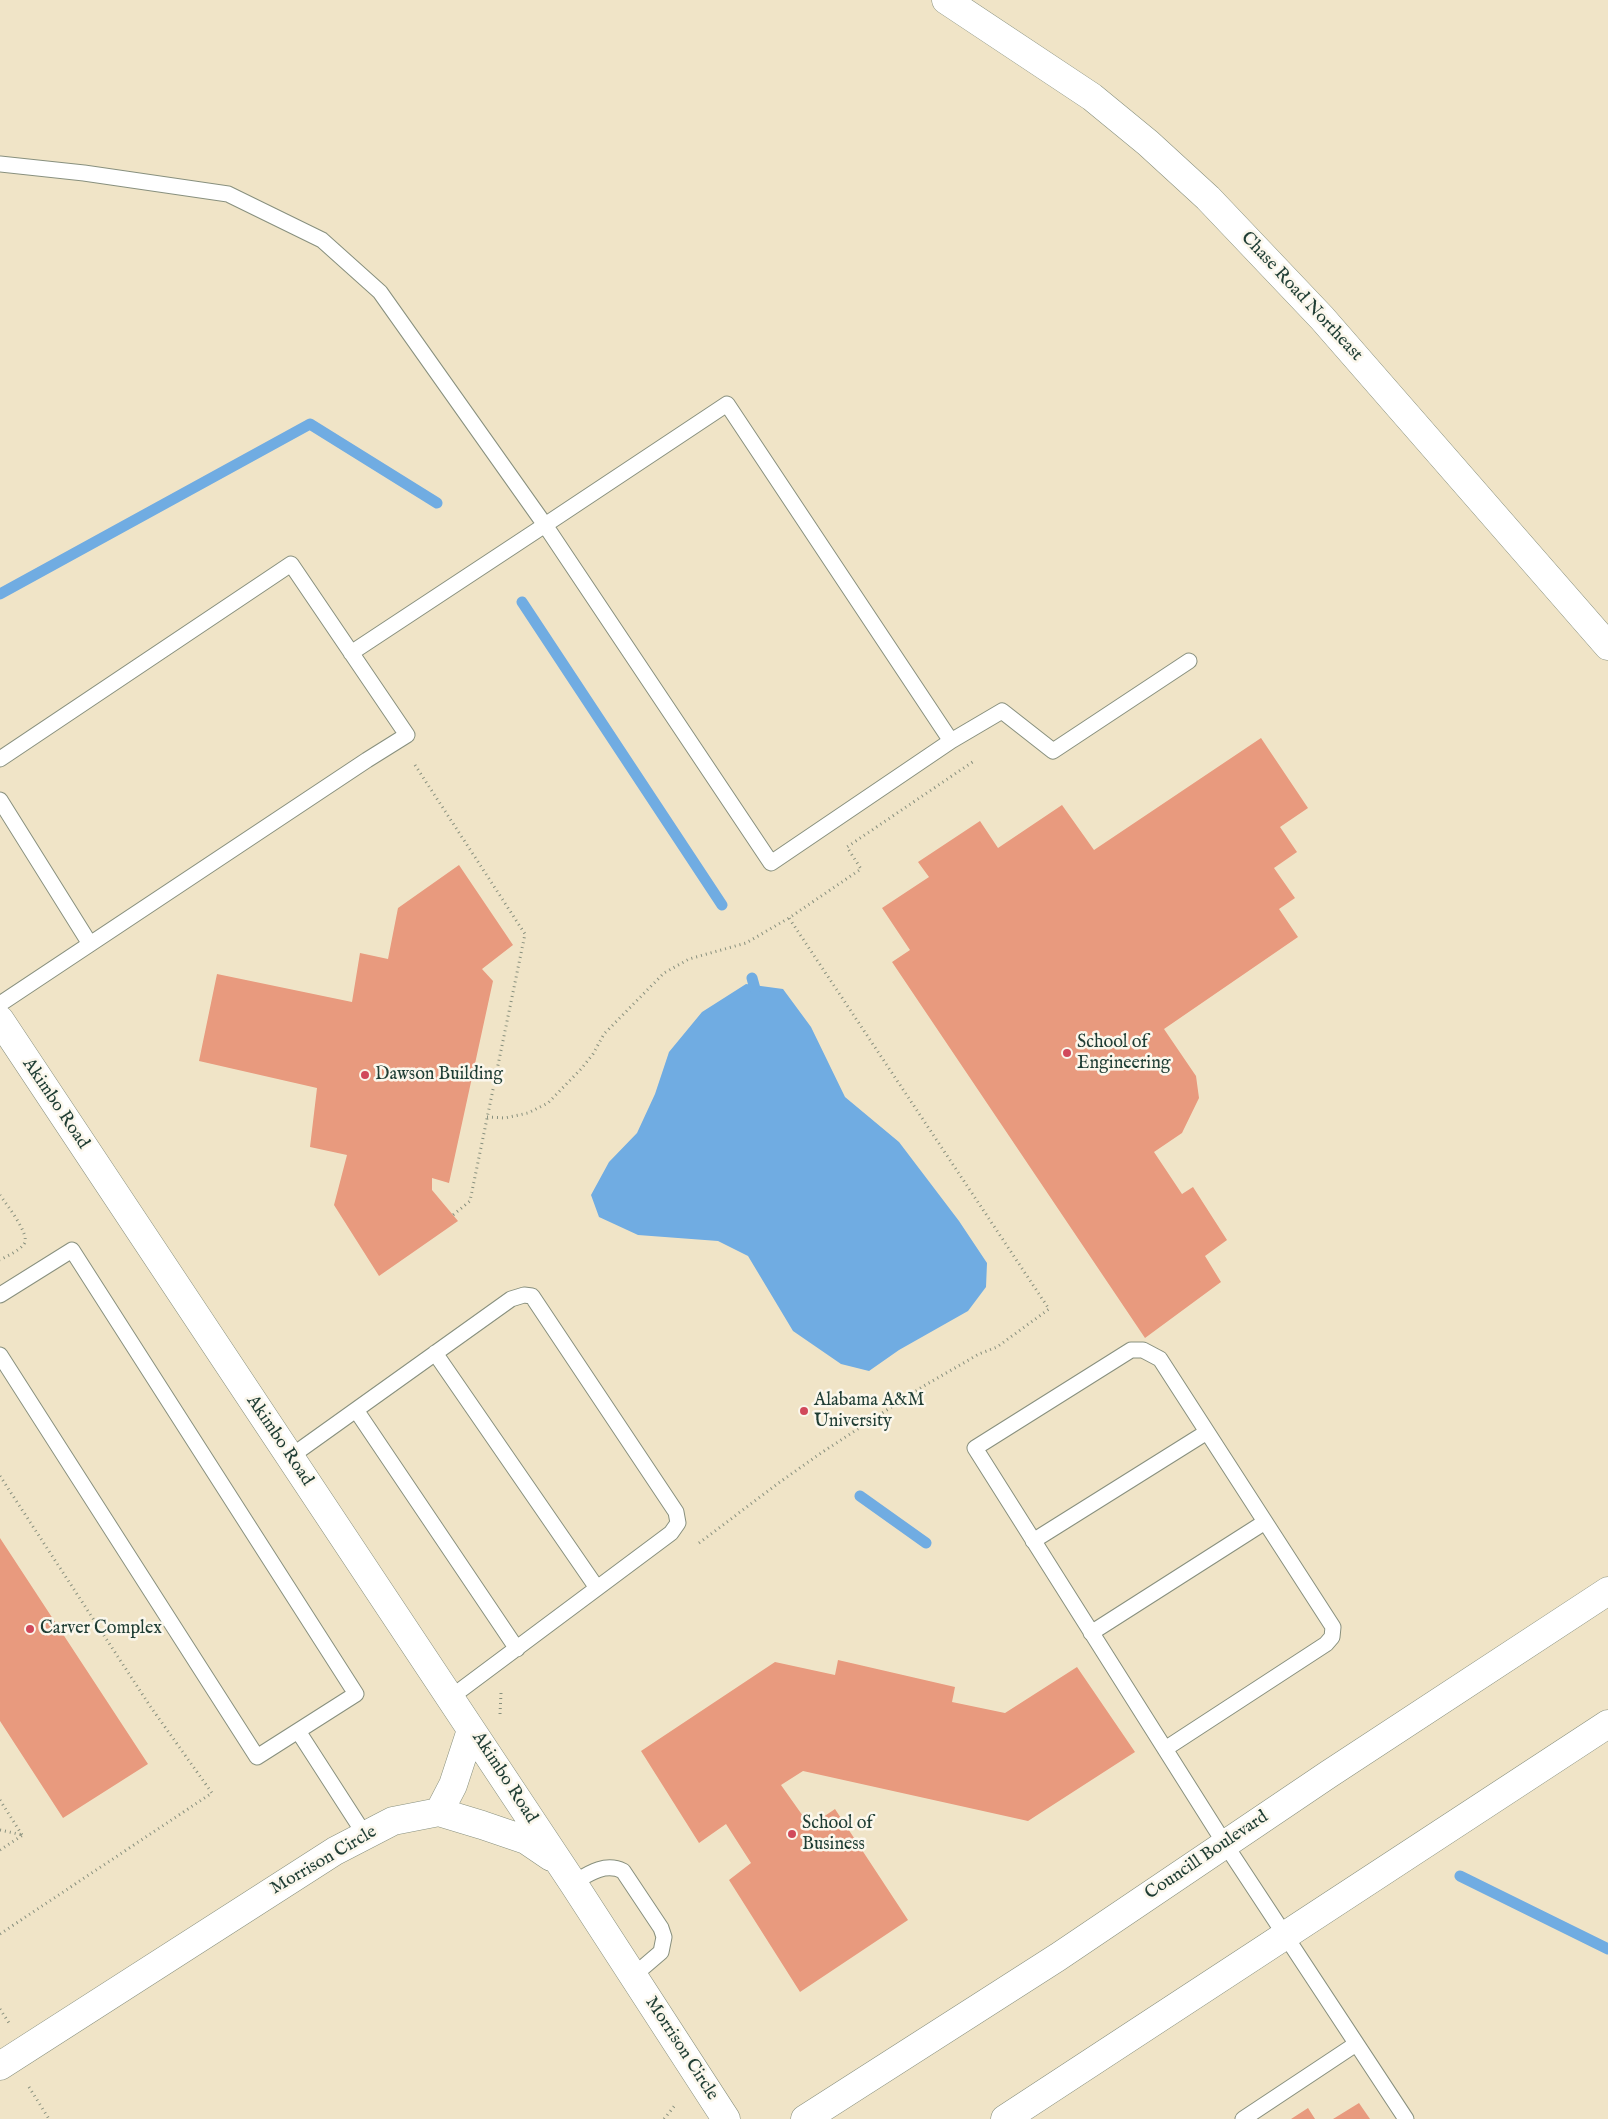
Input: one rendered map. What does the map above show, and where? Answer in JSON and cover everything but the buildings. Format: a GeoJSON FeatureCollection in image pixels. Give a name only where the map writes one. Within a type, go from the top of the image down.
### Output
{"type":"FeatureCollection","features":[{"type":"Feature","properties":{"kind":"street","name":"Chase Road Northeast"},"geometry":{"type":"LineString","coordinates":[[946,0],[1092,97],[1148,143],[1208,198],[1322,318],[1608,646]]}},
{"type":"Feature","properties":{"kind":"street","name":"Akimbo Road"},"geometry":{"type":"LineString","coordinates":[[0,1020],[566,1873]]}},
{"type":"Feature","properties":{"kind":"street","name":"Councill Boulevard"},"geometry":{"type":"LineString","coordinates":[[805,2119],[1058,1957],[1328,1774],[1608,1591]]}},
{"type":"Feature","properties":{"kind":"street"},"geometry":{"type":"LineString","coordinates":[[1010,2118],[1608,1724]]}},
{"type":"Feature","properties":{"kind":"street"},"geometry":{"type":"LineString","coordinates":[[439,1812],[452,1785],[471,1730]]}},
{"type":"Feature","properties":{"kind":"street","name":"Morrison Circle"},"geometry":{"type":"LineString","coordinates":[[0,2066],[335,1851],[392,1821],[439,1812],[526,1840],[566,1873],[726,2119]]}},
{"type":"Feature","properties":{"kind":"lane"},"geometry":{"type":"LineString","coordinates":[[0,164],[84,173],[228,194],[322,240],[380,292],[545,524],[771,863],[952,741],[1002,711],[1053,751],[1189,661]]}},
{"type":"Feature","properties":{"kind":"lane"},"geometry":{"type":"LineString","coordinates":[[351,653],[727,404],[952,741]]}},
{"type":"Feature","properties":{"kind":"lane"},"geometry":{"type":"LineString","coordinates":[[0,759],[291,564],[408,735],[359,765],[0,1004]]}},
{"type":"Feature","properties":{"kind":"lane"},"geometry":{"type":"LineString","coordinates":[[0,800],[90,944]]}},
{"type":"Feature","properties":{"kind":"lane"},"geometry":{"type":"LineString","coordinates":[[0,1295],[72,1250],[356,1694],[257,1757],[0,1355]]}},
{"type":"Feature","properties":{"kind":"lane"},"geometry":{"type":"LineString","coordinates":[[290,1457],[511,1299],[524,1295],[532,1296],[676,1512],[678,1523],[671,1533],[450,1698]]}},
{"type":"Feature","properties":{"kind":"lane"},"geometry":{"type":"LineString","coordinates":[[1165,1749],[1326,1644],[1332,1637],[1332,1627],[1160,1359],[1143,1350],[1131,1350],[975,1448],[1091,1633],[1284,1936],[1406,2119]]}},
{"type":"Feature","properties":{"kind":"lane"},"geometry":{"type":"LineString","coordinates":[[435,1353],[597,1588]]}},
{"type":"Feature","properties":{"kind":"lane"},"geometry":{"type":"LineString","coordinates":[[356,1410],[517,1649]]}},
{"type":"Feature","properties":{"kind":"lane"},"geometry":{"type":"LineString","coordinates":[[1033,1541],[1207,1432]]}},
{"type":"Feature","properties":{"kind":"lane"},"geometry":{"type":"LineString","coordinates":[[1091,1633],[1265,1522]]}},
{"type":"Feature","properties":{"kind":"lane"},"geometry":{"type":"LineString","coordinates":[[298,1731],[365,1835]]}},
{"type":"Feature","properties":{"kind":"lane"},"geometry":{"type":"LineString","coordinates":[[566,1873],[617,1868],[627,1876],[657,1921],[664,1937],[660,1952],[633,1976]]}},
{"type":"Feature","properties":{"kind":"lane"},"geometry":{"type":"LineString","coordinates":[[1243,2119],[1356,2044]]}},
{"type":"Feature","properties":{"kind":"path"},"geometry":{"type":"LineString","coordinates":[[487,1117],[505,1118],[528,1113],[548,1103],[581,1069],[593,1054],[604,1034],[664,973],[689,960],[746,943],[789,918],[861,869],[847,847],[976,760]]}},
{"type":"Feature","properties":{"kind":"path"},"geometry":{"type":"LineString","coordinates":[[415,764],[525,934],[470,1201],[453,1215]]}},
{"type":"Feature","properties":{"kind":"path"},"geometry":{"type":"LineString","coordinates":[[691,1549],[820,1453],[922,1387],[979,1354],[997,1347],[1049,1309],[789,918]]}},
{"type":"Feature","properties":{"kind":"path"},"geometry":{"type":"LineString","coordinates":[[0,1195],[24,1231],[26,1239],[24,1244],[0,1260]]}},
{"type":"Feature","properties":{"kind":"path"},"geometry":{"type":"LineString","coordinates":[[0,1476],[145,1698],[212,1793],[0,1934]]}},
{"type":"Feature","properties":{"kind":"path"},"geometry":{"type":"LineString","coordinates":[[496,1718],[501,1713],[500,1695],[504,1689]]}},
{"type":"Feature","properties":{"kind":"path"},"geometry":{"type":"LineString","coordinates":[[0,1800],[23,1835]]}},
{"type":"Feature","properties":{"kind":"path"},"geometry":{"type":"LineString","coordinates":[[0,1830],[23,1835]]}},
{"type":"Feature","properties":{"kind":"path"},"geometry":{"type":"LineString","coordinates":[[0,1850],[23,1835]]}},
{"type":"Feature","properties":{"kind":"path"},"geometry":{"type":"LineString","coordinates":[[27,2084],[49,2119]]}},
{"type":"Feature","properties":{"kind":"path"},"geometry":{"type":"LineString","coordinates":[[664,2119],[676,2104]]}},
{"type":"Feature","properties":{"kind":"water"},"geometry":{"type":"Polygon","coordinates":[[[746,984],[783,989],[811,1027],[845,1097],[899,1142],[959,1221],[987,1263],[986,1287],[968,1311],[899,1350],[869,1371],[841,1364],[793,1331],[748,1256],[718,1241],[638,1235],[599,1217],[591,1195],[609,1162],[637,1133],[655,1094],[669,1052],[702,1012],[746,984]]]}},
{"type":"Feature","properties":{"kind":"waterway"},"geometry":{"type":"LineString","coordinates":[[0,594],[310,424],[437,503]]}},
{"type":"Feature","properties":{"kind":"waterway"},"geometry":{"type":"LineString","coordinates":[[522,602],[722,905]]}},
{"type":"Feature","properties":{"kind":"waterway"},"geometry":{"type":"LineString","coordinates":[[752,978],[755,989]]}},
{"type":"Feature","properties":{"kind":"waterway"},"geometry":{"type":"LineString","coordinates":[[860,1496],[926,1543]]}},
{"type":"Feature","properties":{"kind":"waterway"},"geometry":{"type":"LineString","coordinates":[[1460,1876],[1608,1949]]}},
{"type":"Feature","properties":{"kind":"place","name":"School of Engineering"},"geometry":{"type":"Point","coordinates":[1067,1053]}},
{"type":"Feature","properties":{"kind":"place","name":"Dawson Building"},"geometry":{"type":"Point","coordinates":[365,1075]}},
{"type":"Feature","properties":{"kind":"place","name":"Alabama A&M University"},"geometry":{"type":"Point","coordinates":[804,1411]}},
{"type":"Feature","properties":{"kind":"place","name":"Carver Complex"},"geometry":{"type":"Point","coordinates":[30,1629]}},
{"type":"Feature","properties":{"kind":"place","name":"School of Business"},"geometry":{"type":"Point","coordinates":[792,1834]}}]}
